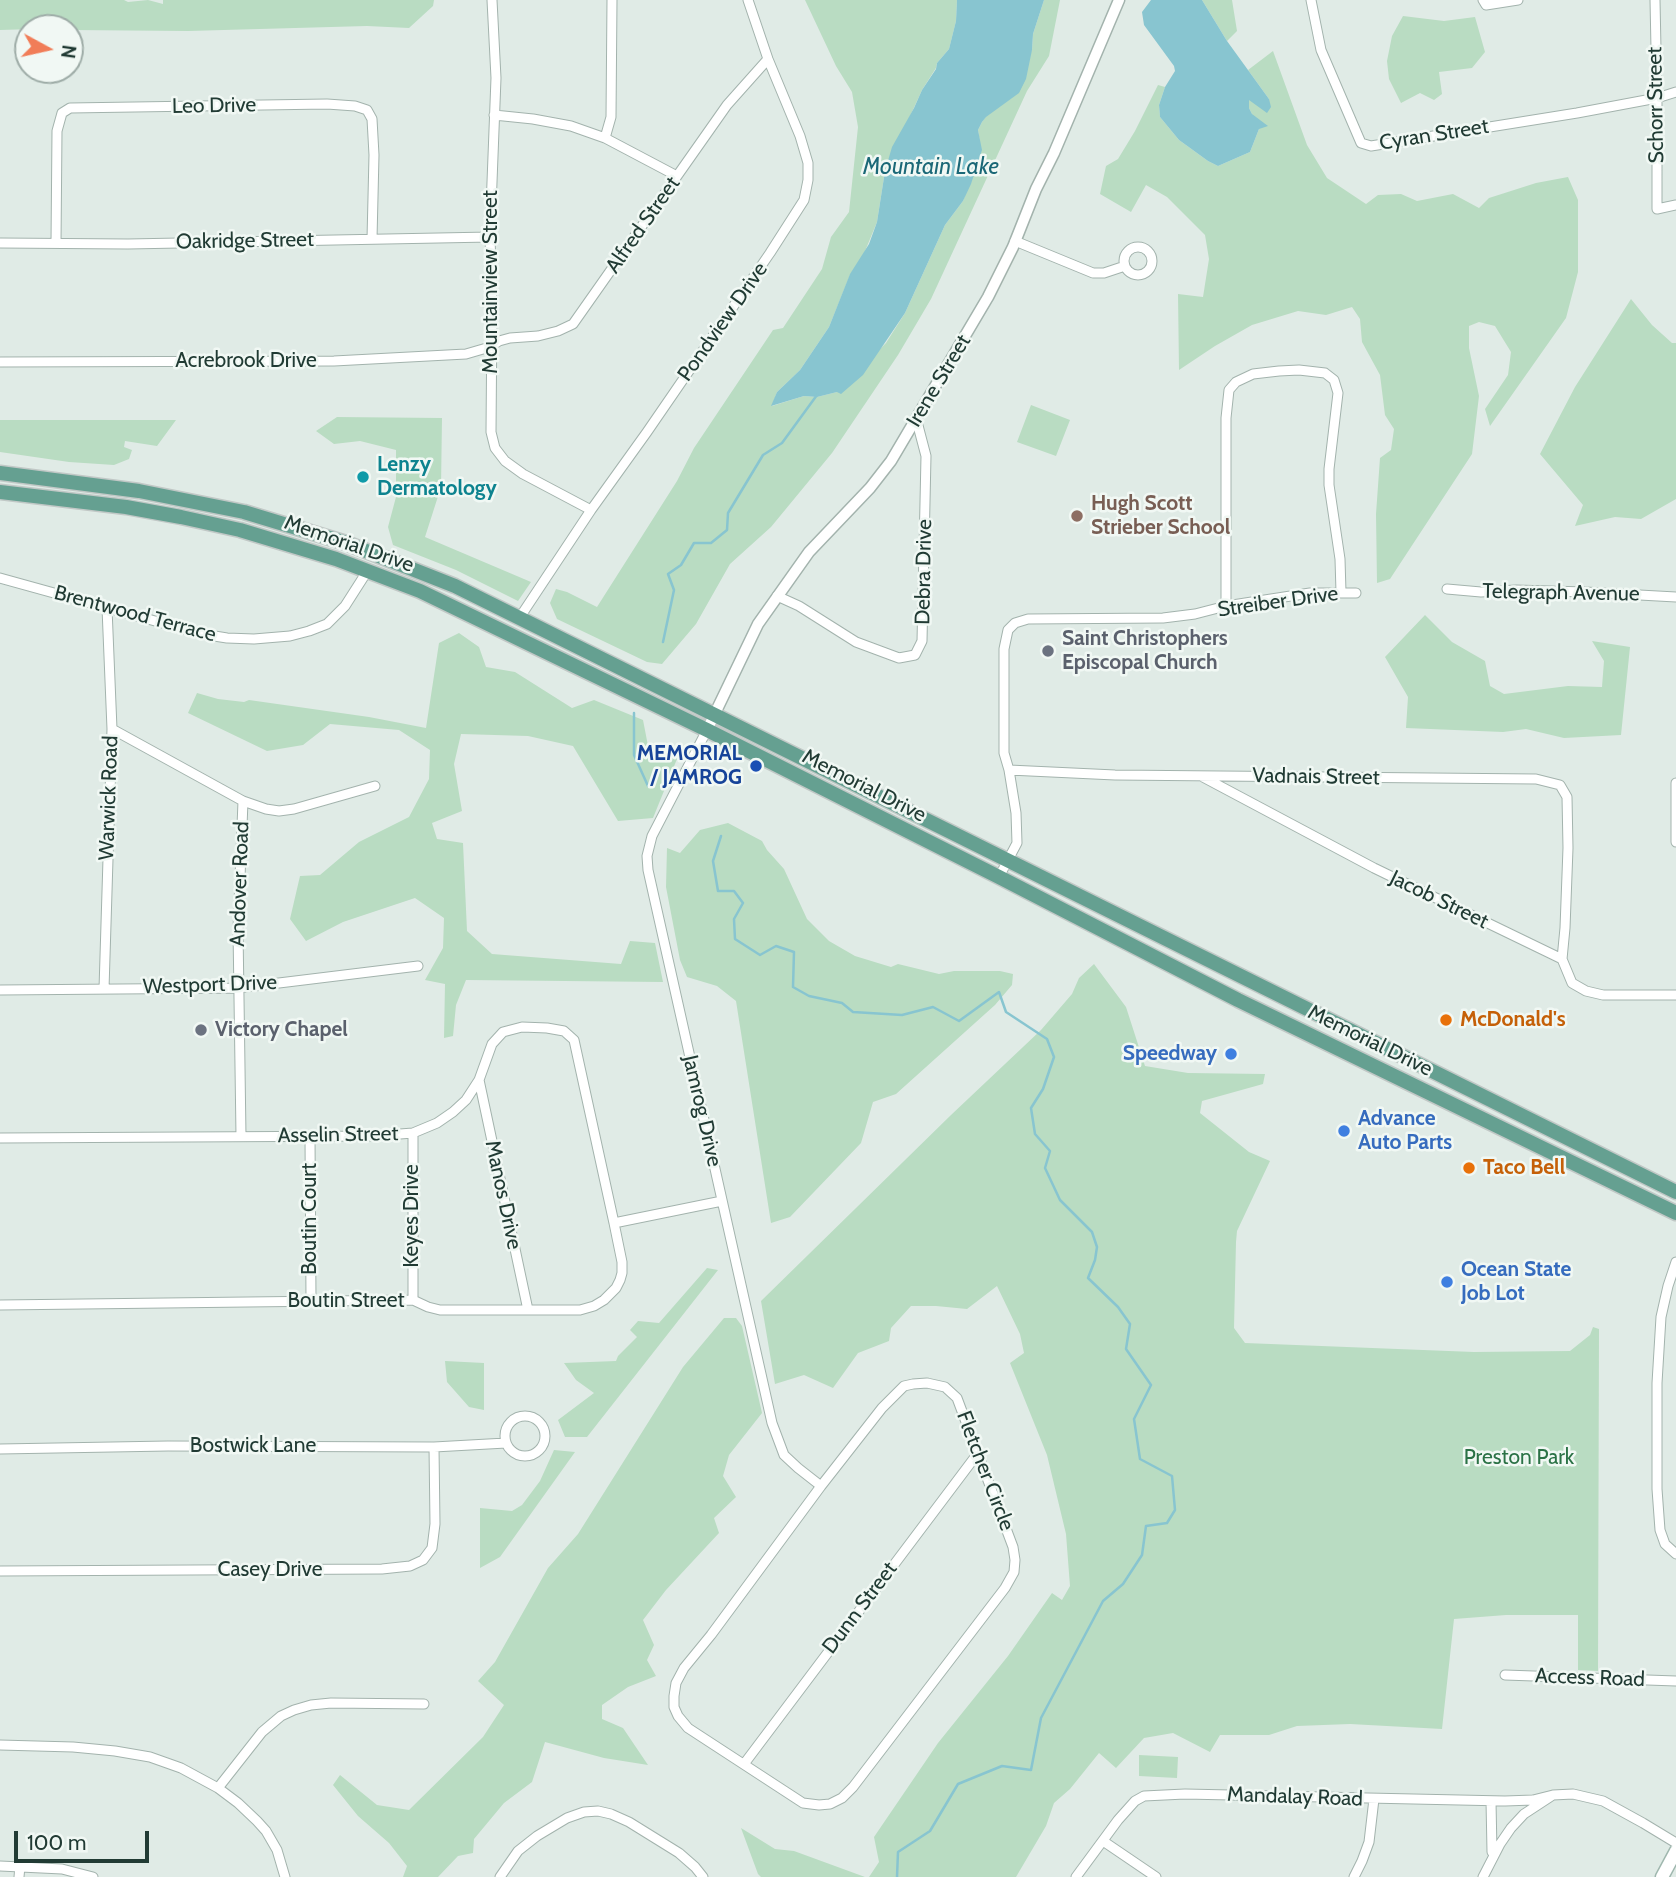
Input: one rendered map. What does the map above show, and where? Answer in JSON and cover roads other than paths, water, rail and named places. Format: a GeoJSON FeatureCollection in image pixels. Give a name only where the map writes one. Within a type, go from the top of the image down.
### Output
{"type":"FeatureCollection","features":[{"type":"Feature","properties":{"kind":"main road","name":"Memorial Drive"},"geometry":{"type":"LineString","coordinates":[[0,473],[205,503],[278,522],[383,556],[455,586],[1676,1192]]}},
{"type":"Feature","properties":{"kind":"main road","name":"Memorial Drive"},"geometry":{"type":"LineString","coordinates":[[0,492],[126,507],[272,538],[368,570],[460,609],[707,730],[1238,1000],[1676,1213]]}},
{"type":"Feature","properties":{"kind":"main road"},"geometry":{"type":"LineString","coordinates":[[1464,1111],[1471,1090]]}},
{"type":"Feature","properties":{"kind":"main road"},"geometry":{"type":"LineString","coordinates":[[1662,1877],[1676,1852]]}},
{"type":"Feature","properties":{"kind":"street","name":"Mountainview Street"},"geometry":{"type":"LineString","coordinates":[[492,0],[496,78],[490,237],[491,432],[495,448],[505,461],[523,474],[591,510]]}},
{"type":"Feature","properties":{"kind":"street"},"geometry":{"type":"LineString","coordinates":[[605,138],[611,117],[612,0]]}},
{"type":"Feature","properties":{"kind":"street","name":"Pondview Drive"},"geometry":{"type":"LineString","coordinates":[[520,617],[804,201],[808,163],[748,0]]}},
{"type":"Feature","properties":{"kind":"street","name":"Irene Street"},"geometry":{"type":"LineString","coordinates":[[707,730],[758,624],[809,552],[870,488],[891,461],[988,297],[1015,242],[1119,0]]}},
{"type":"Feature","properties":{"kind":"street","name":"Cyran Street"},"geometry":{"type":"LineString","coordinates":[[1311,0],[1321,50],[1361,142],[1371,146],[1577,113],[1676,92]]}},
{"type":"Feature","properties":{"kind":"street"},"geometry":{"type":"LineString","coordinates":[[1485,3],[1518,0]]}},
{"type":"Feature","properties":{"kind":"street","name":"Schorr Street"},"geometry":{"type":"LineString","coordinates":[[1654,0],[1657,209],[1676,205]]}},
{"type":"Feature","properties":{"kind":"street","name":"Alfred Street"},"geometry":{"type":"LineString","coordinates":[[490,347],[499,341],[538,336],[573,324],[727,105],[768,59]]}},
{"type":"Feature","properties":{"kind":"street","name":"Leo Drive"},"geometry":{"type":"LineString","coordinates":[[56,243],[57,131],[62,113],[70,108],[313,104],[355,106],[367,110],[372,119],[372,239]]}},
{"type":"Feature","properties":{"kind":"street"},"geometry":{"type":"LineString","coordinates":[[494,115],[571,126],[605,138],[677,176]]}},
{"type":"Feature","properties":{"kind":"street","name":"Oakridge Street"},"geometry":{"type":"LineString","coordinates":[[0,243],[128,244],[490,237]]}},
{"type":"Feature","properties":{"kind":"street"},"geometry":{"type":"LineString","coordinates":[[1015,242],[1093,273],[1104,273],[1125,266]]}},
{"type":"Feature","properties":{"kind":"street","name":"Acrebrook Drive"},"geometry":{"type":"LineString","coordinates":[[0,362],[334,361],[466,355],[490,347]]}},
{"type":"Feature","properties":{"kind":"street"},"geometry":{"type":"LineString","coordinates":[[1226,606],[1226,418],[1229,390],[1237,382],[1253,374],[1299,370],[1325,373],[1334,380],[1338,406],[1329,477],[1340,559],[1341,592]]}},
{"type":"Feature","properties":{"kind":"street","name":"Debra Drive"},"geometry":{"type":"LineString","coordinates":[[777,596],[799,606],[856,642],[899,658],[915,655],[922,641],[926,456],[916,418]]}},
{"type":"Feature","properties":{"kind":"street","name":"Brentwood Terrace"},"geometry":{"type":"LineString","coordinates":[[0,578],[218,637],[254,639],[290,636],[318,628],[337,616],[368,570]]}},
{"type":"Feature","properties":{"kind":"street","name":"Telegraph Avenue"},"geometry":{"type":"LineString","coordinates":[[1447,589],[1676,597]]}},
{"type":"Feature","properties":{"kind":"street","name":"Streiber Drive"},"geometry":{"type":"LineString","coordinates":[[1009,770],[1004,753],[1004,649],[1008,630],[1015,623],[1028,619],[1163,618],[1310,593],[1356,593]]}},
{"type":"Feature","properties":{"kind":"street","name":"Warwick Road"},"geometry":{"type":"LineString","coordinates":[[104,989],[111,729],[107,608]]}},
{"type":"Feature","properties":{"kind":"street"},"geometry":{"type":"LineString","coordinates":[[111,729],[243,801],[266,809],[286,810],[325,802],[375,786]]}},
{"type":"Feature","properties":{"kind":"street","name":"Jamrog Drive"},"geometry":{"type":"LineString","coordinates":[[707,730],[654,830],[647,863],[775,1434],[788,1460],[821,1486]]}},
{"type":"Feature","properties":{"kind":"street"},"geometry":{"type":"LineString","coordinates":[[999,877],[1017,843],[1016,813],[1009,770]]}},
{"type":"Feature","properties":{"kind":"street","name":"Vadnais Street"},"geometry":{"type":"LineString","coordinates":[[1009,770],[1115,775],[1514,778],[1536,779],[1560,785],[1567,797],[1568,815],[1562,959]]}},
{"type":"Feature","properties":{"kind":"street","name":"Jacob Street"},"geometry":{"type":"LineString","coordinates":[[1200,776],[1374,869],[1562,959]]}},
{"type":"Feature","properties":{"kind":"street"},"geometry":{"type":"LineString","coordinates":[[1676,783],[1676,842]]}},
{"type":"Feature","properties":{"kind":"street","name":"Andover Road"},"geometry":{"type":"LineString","coordinates":[[241,1136],[238,988],[243,801]]}},
{"type":"Feature","properties":{"kind":"street"},"geometry":{"type":"LineString","coordinates":[[1562,959],[1572,983],[1586,991],[1603,995],[1676,995]]}},
{"type":"Feature","properties":{"kind":"street","name":"Westport Drive"},"geometry":{"type":"LineString","coordinates":[[0,990],[238,988],[418,966]]}},
{"type":"Feature","properties":{"kind":"street","name":"Asselin Street"},"geometry":{"type":"LineString","coordinates":[[0,1138],[374,1136],[413,1133],[437,1123],[471,1094],[492,1044],[503,1031],[522,1027],[547,1028],[564,1031],[572,1037],[575,1044],[614,1223]]}},
{"type":"Feature","properties":{"kind":"street","name":"Manos Drive"},"geometry":{"type":"LineString","coordinates":[[479,1080],[528,1310]]}},
{"type":"Feature","properties":{"kind":"street","name":"Keyes Drive"},"geometry":{"type":"LineString","coordinates":[[413,1133],[413,1300]]}},
{"type":"Feature","properties":{"kind":"street","name":"Boutin Court"},"geometry":{"type":"LineString","coordinates":[[310,1136],[311,1301]]}},
{"type":"Feature","properties":{"kind":"street"},"geometry":{"type":"LineString","coordinates":[[614,1223],[722,1201]]}},
{"type":"Feature","properties":{"kind":"street","name":"Boutin Street"},"geometry":{"type":"LineString","coordinates":[[0,1305],[413,1300],[440,1310],[580,1310],[599,1303],[612,1293],[619,1283],[622,1273],[614,1223]]}},
{"type":"Feature","properties":{"kind":"street"},"geometry":{"type":"LineString","coordinates":[[1676,1262],[1661,1317],[1657,1353],[1657,1489],[1660,1530],[1665,1544],[1676,1554]]}},
{"type":"Feature","properties":{"kind":"street","name":"Fletcher Circle"},"geometry":{"type":"LineString","coordinates":[[928,1383],[941,1385],[954,1394],[978,1453],[1015,1556],[1013,1572],[1005,1588],[864,1774],[842,1798],[825,1805],[803,1803],[711,1745],[684,1724],[674,1707],[674,1689],[684,1668],[821,1486],[890,1399],[904,1386],[928,1383]]}},
{"type":"Feature","properties":{"kind":"street","name":"Bostwick Lane"},"geometry":{"type":"LineString","coordinates":[[517,1417],[533,1417],[544,1427],[545,1442],[535,1454],[520,1455],[513,1452],[506,1443],[507,1428],[517,1417]]}},
{"type":"Feature","properties":{"kind":"street","name":"Bostwick Lane"},"geometry":{"type":"LineString","coordinates":[[0,1449],[168,1446],[435,1447],[506,1443]]}},
{"type":"Feature","properties":{"kind":"street","name":"Casey Drive"},"geometry":{"type":"LineString","coordinates":[[0,1571],[382,1569],[410,1566],[423,1560],[432,1548],[435,1524],[435,1447]]}},
{"type":"Feature","properties":{"kind":"street","name":"Dunn Street"},"geometry":{"type":"LineString","coordinates":[[744,1764],[978,1453]]}},
{"type":"Feature","properties":{"kind":"street","name":"Access Road"},"geometry":{"type":"LineString","coordinates":[[1505,1675],[1676,1681]]}},
{"type":"Feature","properties":{"kind":"street"},"geometry":{"type":"LineString","coordinates":[[218,1788],[262,1732],[281,1716],[294,1710],[331,1703],[424,1704]]}},
{"type":"Feature","properties":{"kind":"street"},"geometry":{"type":"LineString","coordinates":[[0,1745],[80,1747],[139,1754],[181,1768],[218,1788],[238,1803],[266,1831],[280,1857],[285,1877]]}},
{"type":"Feature","properties":{"kind":"street","name":"Mandalay Road"},"geometry":{"type":"LineString","coordinates":[[1076,1877],[1135,1801],[1144,1796],[1185,1794],[1491,1801],[1534,1800],[1573,1794],[1603,1801],[1676,1843]]}},
{"type":"Feature","properties":{"kind":"street"},"geometry":{"type":"LineString","coordinates":[[1483,1877],[1504,1836],[1533,1807],[1553,1795]]}},
{"type":"Feature","properties":{"kind":"street"},"geometry":{"type":"LineString","coordinates":[[1354,1877],[1369,1842],[1374,1799]]}},
{"type":"Feature","properties":{"kind":"street"},"geometry":{"type":"LineString","coordinates":[[1491,1801],[1492,1859]]}},
{"type":"Feature","properties":{"kind":"street"},"geometry":{"type":"LineString","coordinates":[[500,1877],[527,1843],[567,1818],[591,1811],[611,1814],[629,1822],[679,1853],[703,1877]]}},
{"type":"Feature","properties":{"kind":"street"},"geometry":{"type":"LineString","coordinates":[[1102,1841],[1156,1877]]}},
{"type":"Feature","properties":{"kind":"street"},"geometry":{"type":"LineString","coordinates":[[0,1866],[62,1869],[93,1877]]}},
{"type":"Feature","properties":{"kind":"street"},"geometry":{"type":"LineString","coordinates":[[19,1877],[20,1866]]}},
{"type":"Feature","properties":{"kind":"water","name":"Mountain Lake"},"geometry":{"type":"Polygon","coordinates":[[[957,0],[1044,0],[1033,34],[1026,79],[1019,93],[982,122],[978,130],[982,150],[971,184],[963,201],[945,225],[905,313],[863,375],[841,394],[837,392],[817,397],[804,396],[771,406],[777,392],[800,370],[829,327],[850,274],[869,244],[877,222],[885,171],[892,147],[937,63],[949,49],[956,21],[957,0]]]}},
{"type":"Feature","properties":{"kind":"water"},"geometry":{"type":"Polygon","coordinates":[[[1151,0],[1202,0],[1227,41],[1269,99],[1271,107],[1267,113],[1249,100],[1252,114],[1268,126],[1259,129],[1250,152],[1218,166],[1179,140],[1160,117],[1159,105],[1165,87],[1175,71],[1144,25],[1142,12],[1151,0]]]}},
{"type":"Feature","properties":{"kind":"waterway"},"geometry":{"type":"LineString","coordinates":[[663,642],[674,590],[668,574],[681,565],[694,543],[711,543],[727,530],[728,513],[763,455],[782,443],[817,395]]}},
{"type":"Feature","properties":{"kind":"waterway"},"geometry":{"type":"LineString","coordinates":[[634,713],[634,755],[648,786]]}},
{"type":"Feature","properties":{"kind":"waterway"},"geometry":{"type":"LineString","coordinates":[[721,836],[713,861],[718,891],[734,891],[743,903],[734,919],[735,939],[760,955],[776,946],[794,952],[793,987],[809,996],[842,1003],[853,1012],[902,1015],[933,1007],[959,1021],[999,992],[1006,1012],[1047,1039],[1054,1057],[1043,1089],[1031,1108],[1035,1134],[1050,1151],[1045,1168],[1060,1200],[1092,1232],[1097,1247],[1088,1278],[1118,1307],[1130,1324],[1126,1349],[1151,1385],[1134,1419],[1140,1459],[1172,1476],[1175,1510],[1167,1523],[1146,1526],[1142,1555],[1123,1584],[1103,1601],[1041,1718],[1031,1770],[1002,1766],[958,1784],[930,1831],[898,1852],[897,1877]]}},
{"type":"Feature","properties":{"kind":"place","name":"Lenzy Dermatology"},"geometry":{"type":"Point","coordinates":[363,477]}},
{"type":"Feature","properties":{"kind":"place","name":"Hugh Scott Strieber School"},"geometry":{"type":"Point","coordinates":[1077,516]}},
{"type":"Feature","properties":{"kind":"place","name":"Saint Christophers Episcopal Church"},"geometry":{"type":"Point","coordinates":[1048,651]}},
{"type":"Feature","properties":{"kind":"place","name":"MEMORIAL / JAMROG"},"geometry":{"type":"Point","coordinates":[756,766]}},
{"type":"Feature","properties":{"kind":"place","name":"McDonald's"},"geometry":{"type":"Point","coordinates":[1446,1020]}},
{"type":"Feature","properties":{"kind":"place","name":"Victory Chapel"},"geometry":{"type":"Point","coordinates":[201,1030]}},
{"type":"Feature","properties":{"kind":"place","name":"Speedway"},"geometry":{"type":"Point","coordinates":[1231,1054]}},
{"type":"Feature","properties":{"kind":"place","name":"Advance Auto Parts"},"geometry":{"type":"Point","coordinates":[1344,1131]}},
{"type":"Feature","properties":{"kind":"place","name":"Taco Bell"},"geometry":{"type":"Point","coordinates":[1469,1168]}},
{"type":"Feature","properties":{"kind":"place","name":"Ocean State Job Lot"},"geometry":{"type":"Point","coordinates":[1447,1282]}},
{"type":"Feature","properties":{"kind":"park label","name":"Preston Park"},"geometry":{"type":"Point","coordinates":[1519,1458]}}]}
